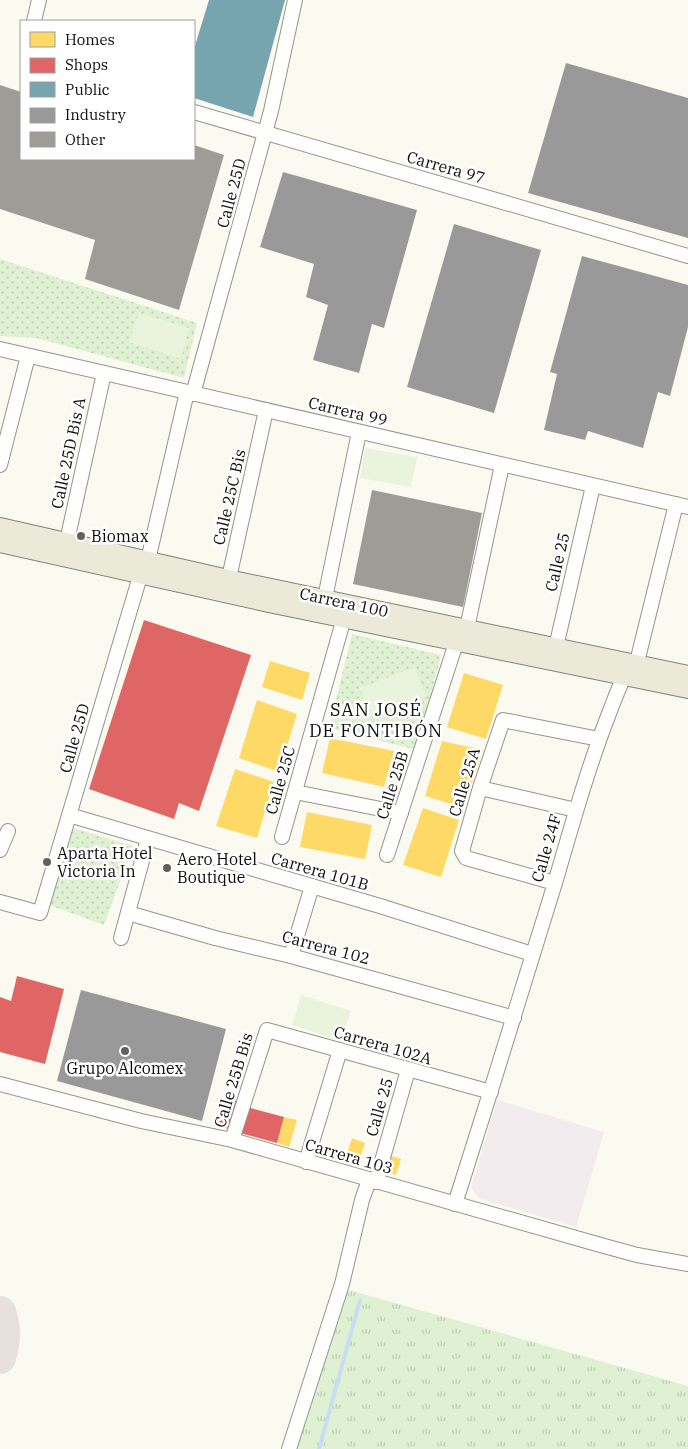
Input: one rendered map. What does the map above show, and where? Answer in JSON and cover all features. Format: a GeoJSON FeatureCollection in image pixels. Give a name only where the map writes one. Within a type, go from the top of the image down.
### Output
{"type":"FeatureCollection","features":[{"type":"Feature","properties":{"kind":"main road","name":"Carrera 100"},"geometry":{"type":"LineString","coordinates":[[0,527],[67,541],[144,566],[227,586],[344,618],[556,647],[688,689]]}},
{"type":"Feature","properties":{"kind":"main road","name":"Carrera 100"},"geometry":{"type":"LineString","coordinates":[[0,543],[144,566]]}},
{"type":"Feature","properties":{"kind":"main road","name":"Carrera 100"},"geometry":{"type":"LineString","coordinates":[[227,586],[325,598],[462,634],[629,670],[688,674]]}},
{"type":"Feature","properties":{"kind":"street"},"geometry":{"type":"LineString","coordinates":[[34,20],[39,0]]}},
{"type":"Feature","properties":{"kind":"street","name":"Calle 25D"},"geometry":{"type":"LineString","coordinates":[[0,902],[40,913],[144,566],[190,393],[266,133],[296,0]]}},
{"type":"Feature","properties":{"kind":"street","name":"Carrera 97"},"geometry":{"type":"LineString","coordinates":[[195,112],[688,256]]}},
{"type":"Feature","properties":{"kind":"street","name":"Carrera 99"},"geometry":{"type":"LineString","coordinates":[[0,349],[682,506]]}},
{"type":"Feature","properties":{"kind":"street"},"geometry":{"type":"LineString","coordinates":[[0,465],[28,356]]}},
{"type":"Feature","properties":{"kind":"street","name":"Calle 25D Bis A"},"geometry":{"type":"LineString","coordinates":[[67,541],[104,373]]}},
{"type":"Feature","properties":{"kind":"street","name":"Calle 25C Bis"},"geometry":{"type":"LineString","coordinates":[[227,586],[266,410]]}},
{"type":"Feature","properties":{"kind":"street"},"geometry":{"type":"LineString","coordinates":[[325,598],[359,432]]}},
{"type":"Feature","properties":{"kind":"street","name":"Calle 25B"},"geometry":{"type":"LineString","coordinates":[[388,856],[462,634],[502,465]]}},
{"type":"Feature","properties":{"kind":"street","name":"Calle 25"},"geometry":{"type":"LineString","coordinates":[[556,647],[593,486]]}},
{"type":"Feature","properties":{"kind":"street","name":"Calle 24F"},"geometry":{"type":"LineString","coordinates":[[456,1204],[576,810],[599,739],[629,670],[638,658],[682,506]]}},
{"type":"Feature","properties":{"kind":"street","name":"Calle 25C"},"geometry":{"type":"LineString","coordinates":[[282,837],[344,618]]}},
{"type":"Feature","properties":{"kind":"street","name":"Calle 25A"},"geometry":{"type":"LineString","coordinates":[[555,883],[466,858],[463,855],[462,850],[480,788],[502,720],[599,739]]}},
{"type":"Feature","properties":{"kind":"street"},"geometry":{"type":"LineString","coordinates":[[480,788],[576,810]]}},
{"type":"Feature","properties":{"kind":"street"},"geometry":{"type":"LineString","coordinates":[[295,792],[401,813]]}},
{"type":"Feature","properties":{"kind":"street","name":"Carrera 101B"},"geometry":{"type":"LineString","coordinates":[[69,816],[312,886],[532,954]]}},
{"type":"Feature","properties":{"kind":"street"},"geometry":{"type":"LineString","coordinates":[[0,850],[8,830]]}},
{"type":"Feature","properties":{"kind":"street"},"geometry":{"type":"LineString","coordinates":[[121,938],[148,840]]}},
{"type":"Feature","properties":{"kind":"street"},"geometry":{"type":"LineString","coordinates":[[291,956],[312,886]]}},
{"type":"Feature","properties":{"kind":"street","name":"Carrera 102"},"geometry":{"type":"LineString","coordinates":[[128,913],[514,1018]]}},
{"type":"Feature","properties":{"kind":"street","name":"Carrera 102A"},"geometry":{"type":"LineString","coordinates":[[267,1030],[491,1092]]}},
{"type":"Feature","properties":{"kind":"street","name":"Calle 25B Bis"},"geometry":{"type":"LineString","coordinates":[[232,1140],[267,1030]]}},
{"type":"Feature","properties":{"kind":"street"},"geometry":{"type":"LineString","coordinates":[[306,1162],[340,1050]]}},
{"type":"Feature","properties":{"kind":"street","name":"Calle 25"},"geometry":{"type":"LineString","coordinates":[[289,1449],[342,1284],[362,1200],[373,1181],[408,1070]]}},
{"type":"Feature","properties":{"kind":"street","name":"Carrera 103"},"geometry":{"type":"LineString","coordinates":[[0,1084],[141,1121],[232,1140],[637,1255],[688,1264]]}},
{"type":"Feature","properties":{"kind":"shaded area"},"geometry":{"type":"Polygon","coordinates":[[[497,1100],[604,1132],[576,1227],[480,1199],[471,1187],[497,1100]]]}},
{"type":"Feature","properties":{"kind":"green space"},"geometry":{"type":"Polygon","coordinates":[[[0,259],[197,323],[184,378],[36,338],[0,336],[0,259]]]}},
{"type":"Feature","properties":{"kind":"green space"},"geometry":{"type":"Polygon","coordinates":[[[139,313],[189,328],[181,359],[129,342],[139,313]]]}},
{"type":"Feature","properties":{"kind":"green space"},"geometry":{"type":"Polygon","coordinates":[[[365,448],[417,457],[411,487],[360,478],[365,448]]]}},
{"type":"Feature","properties":{"kind":"green space"},"geometry":{"type":"Polygon","coordinates":[[[352,634],[441,655],[417,750],[329,728],[352,634]]]}},
{"type":"Feature","properties":{"kind":"green space"},"geometry":{"type":"Polygon","coordinates":[[[415,667],[426,696],[371,717],[360,688],[415,667]]]}},
{"type":"Feature","properties":{"kind":"green space"},"geometry":{"type":"Polygon","coordinates":[[[74,828],[133,846],[104,925],[49,905],[74,828]]]}},
{"type":"Feature","properties":{"kind":"green space"},"geometry":{"type":"Polygon","coordinates":[[[301,995],[351,1011],[341,1041],[292,1025],[301,995]]]}},
{"type":"Feature","properties":{"kind":"green space"},"geometry":{"type":"Polygon","coordinates":[[[342,1288],[688,1386],[688,1449],[297,1449],[342,1288]]]}},
{"type":"Feature","properties":{"kind":"building: Homes"},"geometry":{"type":"Polygon","coordinates":[[[270,661],[310,673],[302,700],[262,687],[270,661]]]}},
{"type":"Feature","properties":{"kind":"building: Homes"},"geometry":{"type":"Polygon","coordinates":[[[464,673],[503,685],[486,739],[447,727],[464,673]]]}},
{"type":"Feature","properties":{"kind":"building: Homes"},"geometry":{"type":"Polygon","coordinates":[[[257,700],[297,714],[279,772],[239,758],[257,700]]]}},
{"type":"Feature","properties":{"kind":"building: Homes"},"geometry":{"type":"Polygon","coordinates":[[[330,738],[394,751],[384,787],[322,773],[330,738]]]}},
{"type":"Feature","properties":{"kind":"building: Homes"},"geometry":{"type":"Polygon","coordinates":[[[442,741],[483,750],[464,808],[425,796],[442,741]]]}},
{"type":"Feature","properties":{"kind":"building: Homes"},"geometry":{"type":"Polygon","coordinates":[[[235,769],[274,782],[257,838],[216,826],[235,769]]]}},
{"type":"Feature","properties":{"kind":"building: Homes"},"geometry":{"type":"Polygon","coordinates":[[[423,808],[459,820],[441,877],[403,865],[423,808]]]}},
{"type":"Feature","properties":{"kind":"building: Homes"},"geometry":{"type":"Polygon","coordinates":[[[307,812],[372,825],[365,859],[300,847],[307,812]]]}},
{"type":"Feature","properties":{"kind":"building: Homes"},"geometry":{"type":"Polygon","coordinates":[[[284,1117],[297,1120],[289,1147],[277,1143],[284,1117]]]}},
{"type":"Feature","properties":{"kind":"building: Homes"},"geometry":{"type":"Polygon","coordinates":[[[352,1138],[365,1143],[358,1164],[345,1160],[352,1138]]]}},
{"type":"Feature","properties":{"kind":"building: Homes"},"geometry":{"type":"Polygon","coordinates":[[[388,1155],[401,1159],[396,1175],[383,1171],[388,1155]]]}},
{"type":"Feature","properties":{"kind":"building: Shops"},"geometry":{"type":"Polygon","coordinates":[[[144,620],[251,655],[199,811],[179,803],[174,819],[89,789],[144,620]]]}},
{"type":"Feature","properties":{"kind":"building: Shops"},"geometry":{"type":"Polygon","coordinates":[[[17,976],[64,989],[45,1064],[0,1052],[0,997],[11,1001],[17,976]]]}},
{"type":"Feature","properties":{"kind":"building: Shops"},"geometry":{"type":"Polygon","coordinates":[[[225,1098],[237,1101],[229,1129],[217,1126],[225,1098]]]}},
{"type":"Feature","properties":{"kind":"building: Shops"},"geometry":{"type":"Polygon","coordinates":[[[247,1107],[284,1117],[277,1143],[240,1133],[247,1107]]]}},
{"type":"Feature","properties":{"kind":"building: Public"},"geometry":{"type":"Polygon","coordinates":[[[209,0],[285,0],[253,117],[195,98],[195,46],[209,0]]]}},
{"type":"Feature","properties":{"kind":"building: Industry"},"geometry":{"type":"Polygon","coordinates":[[[566,63],[688,98],[688,238],[528,193],[566,63]]]}},
{"type":"Feature","properties":{"kind":"building: Industry"},"geometry":{"type":"Polygon","coordinates":[[[283,172],[417,210],[384,328],[372,324],[359,373],[313,360],[328,305],[306,297],[314,264],[260,247],[283,172]]]}},
{"type":"Feature","properties":{"kind":"building: Industry"},"geometry":{"type":"Polygon","coordinates":[[[454,224],[541,250],[494,413],[407,387],[454,224]]]}},
{"type":"Feature","properties":{"kind":"building: Industry"},"geometry":{"type":"Polygon","coordinates":[[[582,256],[688,285],[688,327],[670,396],[658,392],[643,448],[588,431],[585,440],[544,430],[557,374],[550,372],[582,256]]]}},
{"type":"Feature","properties":{"kind":"building: Industry","name":"Grupo Alcomex"},"geometry":{"type":"Polygon","coordinates":[[[81,990],[226,1029],[202,1121],[57,1081],[81,990]]]}},
{"type":"Feature","properties":{"kind":"building: Other"},"geometry":{"type":"Polygon","coordinates":[[[0,85],[20,92],[20,160],[195,160],[195,145],[224,155],[179,310],[85,279],[95,240],[0,209],[0,85]]]}},
{"type":"Feature","properties":{"kind":"building: Other"},"geometry":{"type":"Polygon","coordinates":[[[372,490],[482,513],[463,607],[353,584],[372,490]]]}},
{"type":"Feature","properties":{"kind":"waterway"},"geometry":{"type":"LineString","coordinates":[[319,1449],[360,1300]]}},
{"type":"Feature","properties":{"kind":"taxiway"},"geometry":{"type":"LineString","coordinates":[[0,1312],[4,1335],[0,1358]]}},
{"type":"Feature","properties":{"kind":"place","name":"Biomax"},"geometry":{"type":"Point","coordinates":[81,536]}},
{"type":"Feature","properties":{"kind":"place","name":"Aparta Hotel Victoria In"},"geometry":{"type":"Point","coordinates":[47,862]}},
{"type":"Feature","properties":{"kind":"place","name":"Aero Hotel Boutique"},"geometry":{"type":"Point","coordinates":[167,868]}},
{"type":"Feature","properties":{"kind":"place","name":"Grupo Alcomex"},"geometry":{"type":"Point","coordinates":[125,1051]}},
{"type":"Feature","properties":{"kind":"district","name":"SAN JOSÉ DE FONTIBÓN"},"geometry":{"type":"Point","coordinates":[376,720]}}]}
